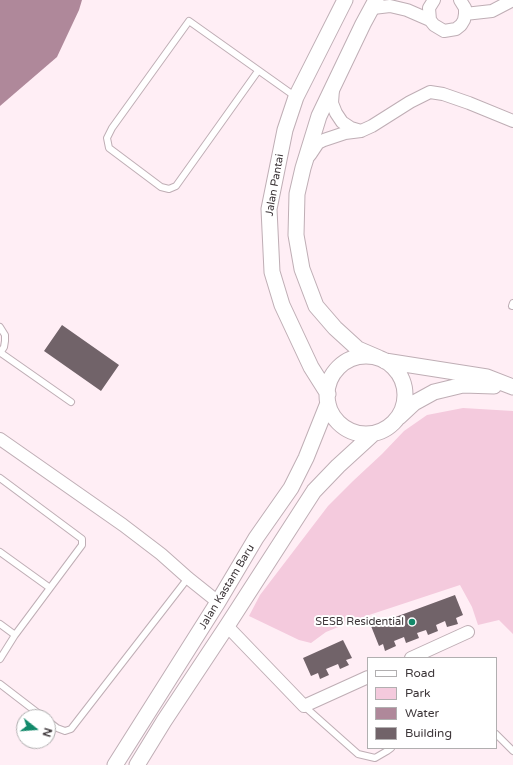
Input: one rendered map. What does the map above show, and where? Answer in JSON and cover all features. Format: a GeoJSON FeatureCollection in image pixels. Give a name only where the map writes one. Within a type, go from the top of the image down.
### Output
{"type":"FeatureCollection","features":[{"type":"Feature","properties":{"kind":"street","name":"Jalan Pantai"},"geometry":{"type":"LineString","coordinates":[[328,399],[311,368],[282,305],[272,272],[269,209],[285,130],[296,97],[345,0]]}},
{"type":"Feature","properties":{"kind":"street","name":"Jalan Pantai"},"geometry":{"type":"LineString","coordinates":[[376,0],[319,116],[303,168],[297,194],[296,234],[302,269],[316,306],[335,328],[358,349],[382,360]]}},
{"type":"Feature","properties":{"kind":"street"},"geometry":{"type":"LineString","coordinates":[[430,20],[429,8],[434,0]]}},
{"type":"Feature","properties":{"kind":"street"},"geometry":{"type":"LineString","coordinates":[[363,24],[373,8],[390,6],[408,10],[430,20],[438,29],[450,31],[460,25],[465,14],[465,8],[460,0]]}},
{"type":"Feature","properties":{"kind":"street"},"geometry":{"type":"LineString","coordinates":[[465,14],[492,11],[513,0]]}},
{"type":"Feature","properties":{"kind":"street"},"geometry":{"type":"LineString","coordinates":[[335,82],[332,93],[332,104],[336,114],[346,125],[361,131]]}},
{"type":"Feature","properties":{"kind":"street"},"geometry":{"type":"LineString","coordinates":[[303,168],[318,143],[339,135],[361,131],[372,126],[410,102],[430,92],[450,96],[513,121]]}},
{"type":"Feature","properties":{"kind":"street"},"geometry":{"type":"LineString","coordinates":[[367,356],[382,360],[487,377],[512,387],[463,385],[434,392],[414,403],[387,428],[373,434],[362,434],[350,431],[340,424],[332,415],[328,399],[330,382],[344,363],[355,358],[367,356]]}},
{"type":"Feature","properties":{"kind":"street"},"geometry":{"type":"LineString","coordinates":[[382,360],[395,369],[402,380],[405,393],[404,406],[398,418]]}},
{"type":"Feature","properties":{"kind":"street","name":"Jalan Kastam Baru"},"geometry":{"type":"LineString","coordinates":[[115,765],[218,602],[256,538],[291,488],[306,458],[328,399]]}},
{"type":"Feature","properties":{"kind":"street","name":"Jalan Kastam Baru"},"geometry":{"type":"LineString","coordinates":[[137,765],[314,491],[338,466],[373,434]]}},
{"type":"Feature","properties":{"kind":"street"},"geometry":{"type":"LineString","coordinates":[[0,439],[123,525],[161,554],[218,602]]}},
{"type":"Feature","properties":{"kind":"street"},"geometry":{"type":"LineString","coordinates":[[228,626],[304,706],[367,677]]}},
{"type":"Feature","properties":{"kind":"street"},"geometry":{"type":"LineString","coordinates":[[413,657],[468,632]]}},
{"type":"Feature","properties":{"kind":"lane"},"geometry":{"type":"LineString","coordinates":[[258,71],[176,186],[169,189],[161,187],[109,148],[107,138],[112,128],[189,21],[296,97]]}},
{"type":"Feature","properties":{"kind":"lane"},"geometry":{"type":"LineString","coordinates":[[0,327],[5,335],[5,341],[0,353],[71,402]]}},
{"type":"Feature","properties":{"kind":"lane"},"geometry":{"type":"LineString","coordinates":[[0,478],[82,539],[82,545],[15,636],[0,659]]}},
{"type":"Feature","properties":{"kind":"lane"},"geometry":{"type":"LineString","coordinates":[[0,552],[50,588]]}},
{"type":"Feature","properties":{"kind":"lane"},"geometry":{"type":"LineString","coordinates":[[56,727],[64,731],[71,729],[188,578]]}},
{"type":"Feature","properties":{"kind":"lane"},"geometry":{"type":"LineString","coordinates":[[0,624],[15,636]]}},
{"type":"Feature","properties":{"kind":"lane"},"geometry":{"type":"LineString","coordinates":[[0,684],[33,709]]}},
{"type":"Feature","properties":{"kind":"lane"},"geometry":{"type":"LineString","coordinates":[[304,706],[358,754],[375,758],[389,749]]}},
{"type":"Feature","properties":{"kind":"lane"},"geometry":{"type":"LineString","coordinates":[[497,735],[513,751]]}},
{"type":"Feature","properties":{"kind":"green space"},"geometry":{"type":"Polygon","coordinates":[[[463,408],[513,411],[513,634],[499,620],[478,625],[472,607],[460,585],[363,617],[326,632],[311,643],[299,640],[249,616],[260,595],[328,506],[404,431],[427,415],[463,408]]]}},
{"type":"Feature","properties":{"kind":"water"},"geometry":{"type":"Polygon","coordinates":[[[0,0],[82,0],[79,10],[57,57],[0,106],[0,0]]]}},
{"type":"Feature","properties":{"kind":"building"},"geometry":{"type":"Polygon","coordinates":[[[62,325],[119,365],[101,391],[44,351],[62,325]]]}},
{"type":"Feature","properties":{"kind":"building","name":"SESB Residential"},"geometry":{"type":"Polygon","coordinates":[[[455,595],[463,615],[456,618],[458,624],[447,627],[445,621],[436,625],[438,631],[428,635],[426,630],[417,633],[419,638],[406,643],[404,637],[394,641],[396,646],[385,651],[383,644],[379,646],[371,626],[455,595]]]}},
{"type":"Feature","properties":{"kind":"building","name":"SESB Residential"},"geometry":{"type":"Polygon","coordinates":[[[343,640],[352,658],[346,660],[349,665],[340,669],[338,664],[326,669],[329,675],[320,679],[318,673],[311,676],[303,658],[343,640]]]}},
{"type":"Feature","properties":{"kind":"place","name":"SESB Residential"},"geometry":{"type":"Point","coordinates":[412,622]}}]}
